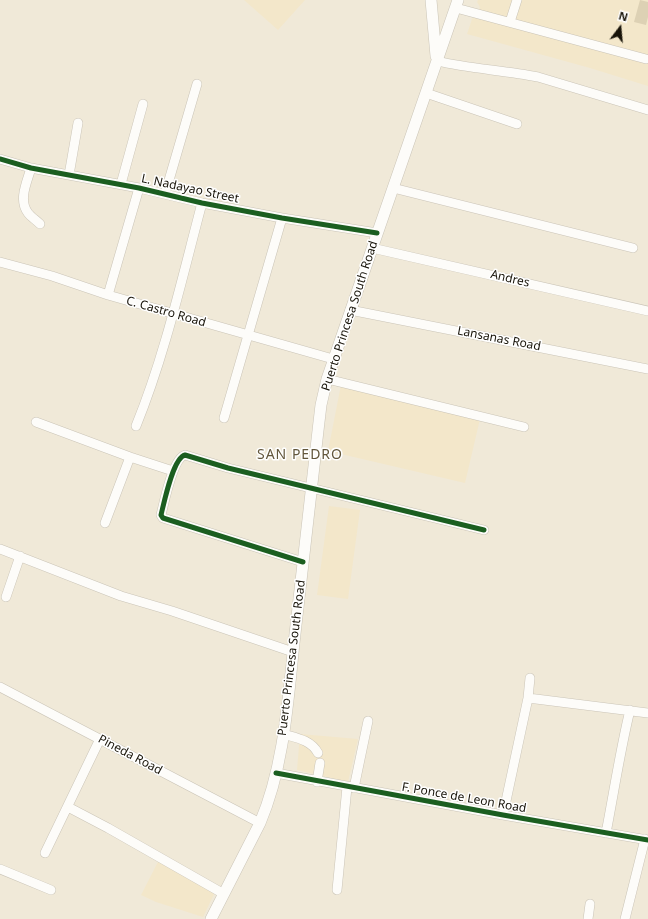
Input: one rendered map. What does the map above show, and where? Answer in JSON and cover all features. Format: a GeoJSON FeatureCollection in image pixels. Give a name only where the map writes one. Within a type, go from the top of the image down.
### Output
{"type":"FeatureCollection","features":[{"type":"Feature","properties":{"kind":"main road"},"geometry":{"type":"LineString","coordinates":[[431,0],[436,61]]}},
{"type":"Feature","properties":{"kind":"main road","name":"Puerto Princesa South Road"},"geometry":{"type":"LineString","coordinates":[[211,919],[260,823],[266,809],[276,773],[283,734],[321,405],[327,379],[426,93],[454,3]]}},
{"type":"Feature","properties":{"kind":"street"},"geometry":{"type":"LineString","coordinates":[[510,22],[516,0]]}},
{"type":"Feature","properties":{"kind":"street"},"geometry":{"type":"LineString","coordinates":[[454,3],[510,22],[647,58]]}},
{"type":"Feature","properties":{"kind":"street"},"geometry":{"type":"LineString","coordinates":[[436,61],[458,66],[521,73],[648,110]]}},
{"type":"Feature","properties":{"kind":"street"},"geometry":{"type":"LineString","coordinates":[[165,194],[197,84]]}},
{"type":"Feature","properties":{"kind":"street"},"geometry":{"type":"LineString","coordinates":[[426,93],[517,124]]}},
{"type":"Feature","properties":{"kind":"street"},"geometry":{"type":"LineString","coordinates":[[121,184],[143,104]]}},
{"type":"Feature","properties":{"kind":"street"},"geometry":{"type":"LineString","coordinates":[[69,175],[78,123]]}},
{"type":"Feature","properties":{"kind":"street","name":"L. Nadayao Street"},"geometry":{"type":"LineString","coordinates":[[0,160],[31,168],[121,184],[202,203],[282,218],[377,233]]}},
{"type":"Feature","properties":{"kind":"street"},"geometry":{"type":"LineString","coordinates":[[31,168],[23,195],[23,205],[28,213],[40,224]]}},
{"type":"Feature","properties":{"kind":"street"},"geometry":{"type":"LineString","coordinates":[[108,295],[139,188]]}},
{"type":"Feature","properties":{"kind":"street"},"geometry":{"type":"LineString","coordinates":[[393,188],[634,248]]}},
{"type":"Feature","properties":{"kind":"street"},"geometry":{"type":"LineString","coordinates":[[136,426],[148,396],[173,314],[202,203]]}},
{"type":"Feature","properties":{"kind":"street"},"geometry":{"type":"LineString","coordinates":[[224,418],[282,218]]}},
{"type":"Feature","properties":{"kind":"street","name":"Andres"},"geometry":{"type":"LineString","coordinates":[[372,248],[648,310]]}},
{"type":"Feature","properties":{"kind":"street","name":"C. Castro Road"},"geometry":{"type":"LineString","coordinates":[[0,262],[52,276],[108,295],[173,314],[333,359]]}},
{"type":"Feature","properties":{"kind":"street","name":"Lansanas Road"},"geometry":{"type":"LineString","coordinates":[[350,310],[648,369]]}},
{"type":"Feature","properties":{"kind":"street"},"geometry":{"type":"LineString","coordinates":[[327,379],[524,427]]}},
{"type":"Feature","properties":{"kind":"street"},"geometry":{"type":"LineString","coordinates":[[36,422],[130,457],[173,471]]}},
{"type":"Feature","properties":{"kind":"street"},"geometry":{"type":"LineString","coordinates":[[303,562],[163,518],[161,515],[173,471],[179,458],[185,455],[228,468],[484,530]]}},
{"type":"Feature","properties":{"kind":"street"},"geometry":{"type":"LineString","coordinates":[[105,523],[130,457]]}},
{"type":"Feature","properties":{"kind":"street"},"geometry":{"type":"LineString","coordinates":[[0,549],[121,596],[172,611],[293,652]]}},
{"type":"Feature","properties":{"kind":"street"},"geometry":{"type":"LineString","coordinates":[[6,597],[20,556]]}},
{"type":"Feature","properties":{"kind":"street"},"geometry":{"type":"LineString","coordinates":[[503,815],[528,698],[530,678]]}},
{"type":"Feature","properties":{"kind":"street","name":"Pineda Road"},"geometry":{"type":"LineString","coordinates":[[0,687],[260,823]]}},
{"type":"Feature","properties":{"kind":"street"},"geometry":{"type":"LineString","coordinates":[[528,698],[648,713]]}},
{"type":"Feature","properties":{"kind":"street"},"geometry":{"type":"LineString","coordinates":[[606,833],[630,710]]}},
{"type":"Feature","properties":{"kind":"street"},"geometry":{"type":"LineString","coordinates":[[337,890],[351,788],[368,721]]}},
{"type":"Feature","properties":{"kind":"street"},"geometry":{"type":"LineString","coordinates":[[283,734],[306,741],[314,746],[319,758],[317,782]]}},
{"type":"Feature","properties":{"kind":"street"},"geometry":{"type":"LineString","coordinates":[[45,853],[100,739]]}},
{"type":"Feature","properties":{"kind":"street","name":"F. Ponce de Leon Road"},"geometry":{"type":"LineString","coordinates":[[276,773],[317,782],[646,839]]}},
{"type":"Feature","properties":{"kind":"street"},"geometry":{"type":"LineString","coordinates":[[68,807],[224,894]]}},
{"type":"Feature","properties":{"kind":"street"},"geometry":{"type":"LineString","coordinates":[[625,919],[646,839]]}},
{"type":"Feature","properties":{"kind":"street"},"geometry":{"type":"LineString","coordinates":[[0,869],[51,890]]}},
{"type":"Feature","properties":{"kind":"street"},"geometry":{"type":"LineString","coordinates":[[588,919],[590,904]]}},
{"type":"Feature","properties":{"kind":"shaded area"},"geometry":{"type":"Polygon","coordinates":[[[244,0],[305,0],[278,30],[244,0]]]}},
{"type":"Feature","properties":{"kind":"shaded area"},"geometry":{"type":"Polygon","coordinates":[[[478,0],[648,0],[648,86],[590,68],[467,34],[472,19],[477,16],[480,7],[477,2],[478,0]]]}},
{"type":"Feature","properties":{"kind":"shaded area"},"geometry":{"type":"Polygon","coordinates":[[[640,0],[648,2],[648,17],[646,25],[634,22],[640,0]]]}},
{"type":"Feature","properties":{"kind":"shaded area"},"geometry":{"type":"Polygon","coordinates":[[[341,385],[480,419],[465,483],[328,451],[341,385]]]}},
{"type":"Feature","properties":{"kind":"shaded area"},"geometry":{"type":"Polygon","coordinates":[[[329,506],[360,510],[348,599],[317,595],[329,506]]]}},
{"type":"Feature","properties":{"kind":"shaded area"},"geometry":{"type":"Polygon","coordinates":[[[300,734],[358,739],[348,782],[297,770],[300,734]]]}},
{"type":"Feature","properties":{"kind":"shaded area"},"geometry":{"type":"Polygon","coordinates":[[[160,858],[216,890],[203,917],[156,902],[141,895],[160,858]]]}},
{"type":"Feature","properties":{"kind":"cycle path"},"geometry":{"type":"LineString","coordinates":[[0,159],[31,168],[139,188],[202,203],[282,218],[377,233]]}},
{"type":"Feature","properties":{"kind":"cycle path"},"geometry":{"type":"LineString","coordinates":[[303,562],[163,518],[161,515],[167,492],[173,472],[181,458],[185,455],[228,468],[484,530]]}},
{"type":"Feature","properties":{"kind":"cycle path"},"geometry":{"type":"LineString","coordinates":[[276,773],[648,840]]}},
{"type":"Feature","properties":{"kind":"district","name":"SAN PEDRO"},"geometry":{"type":"Point","coordinates":[300,455]}}]}
